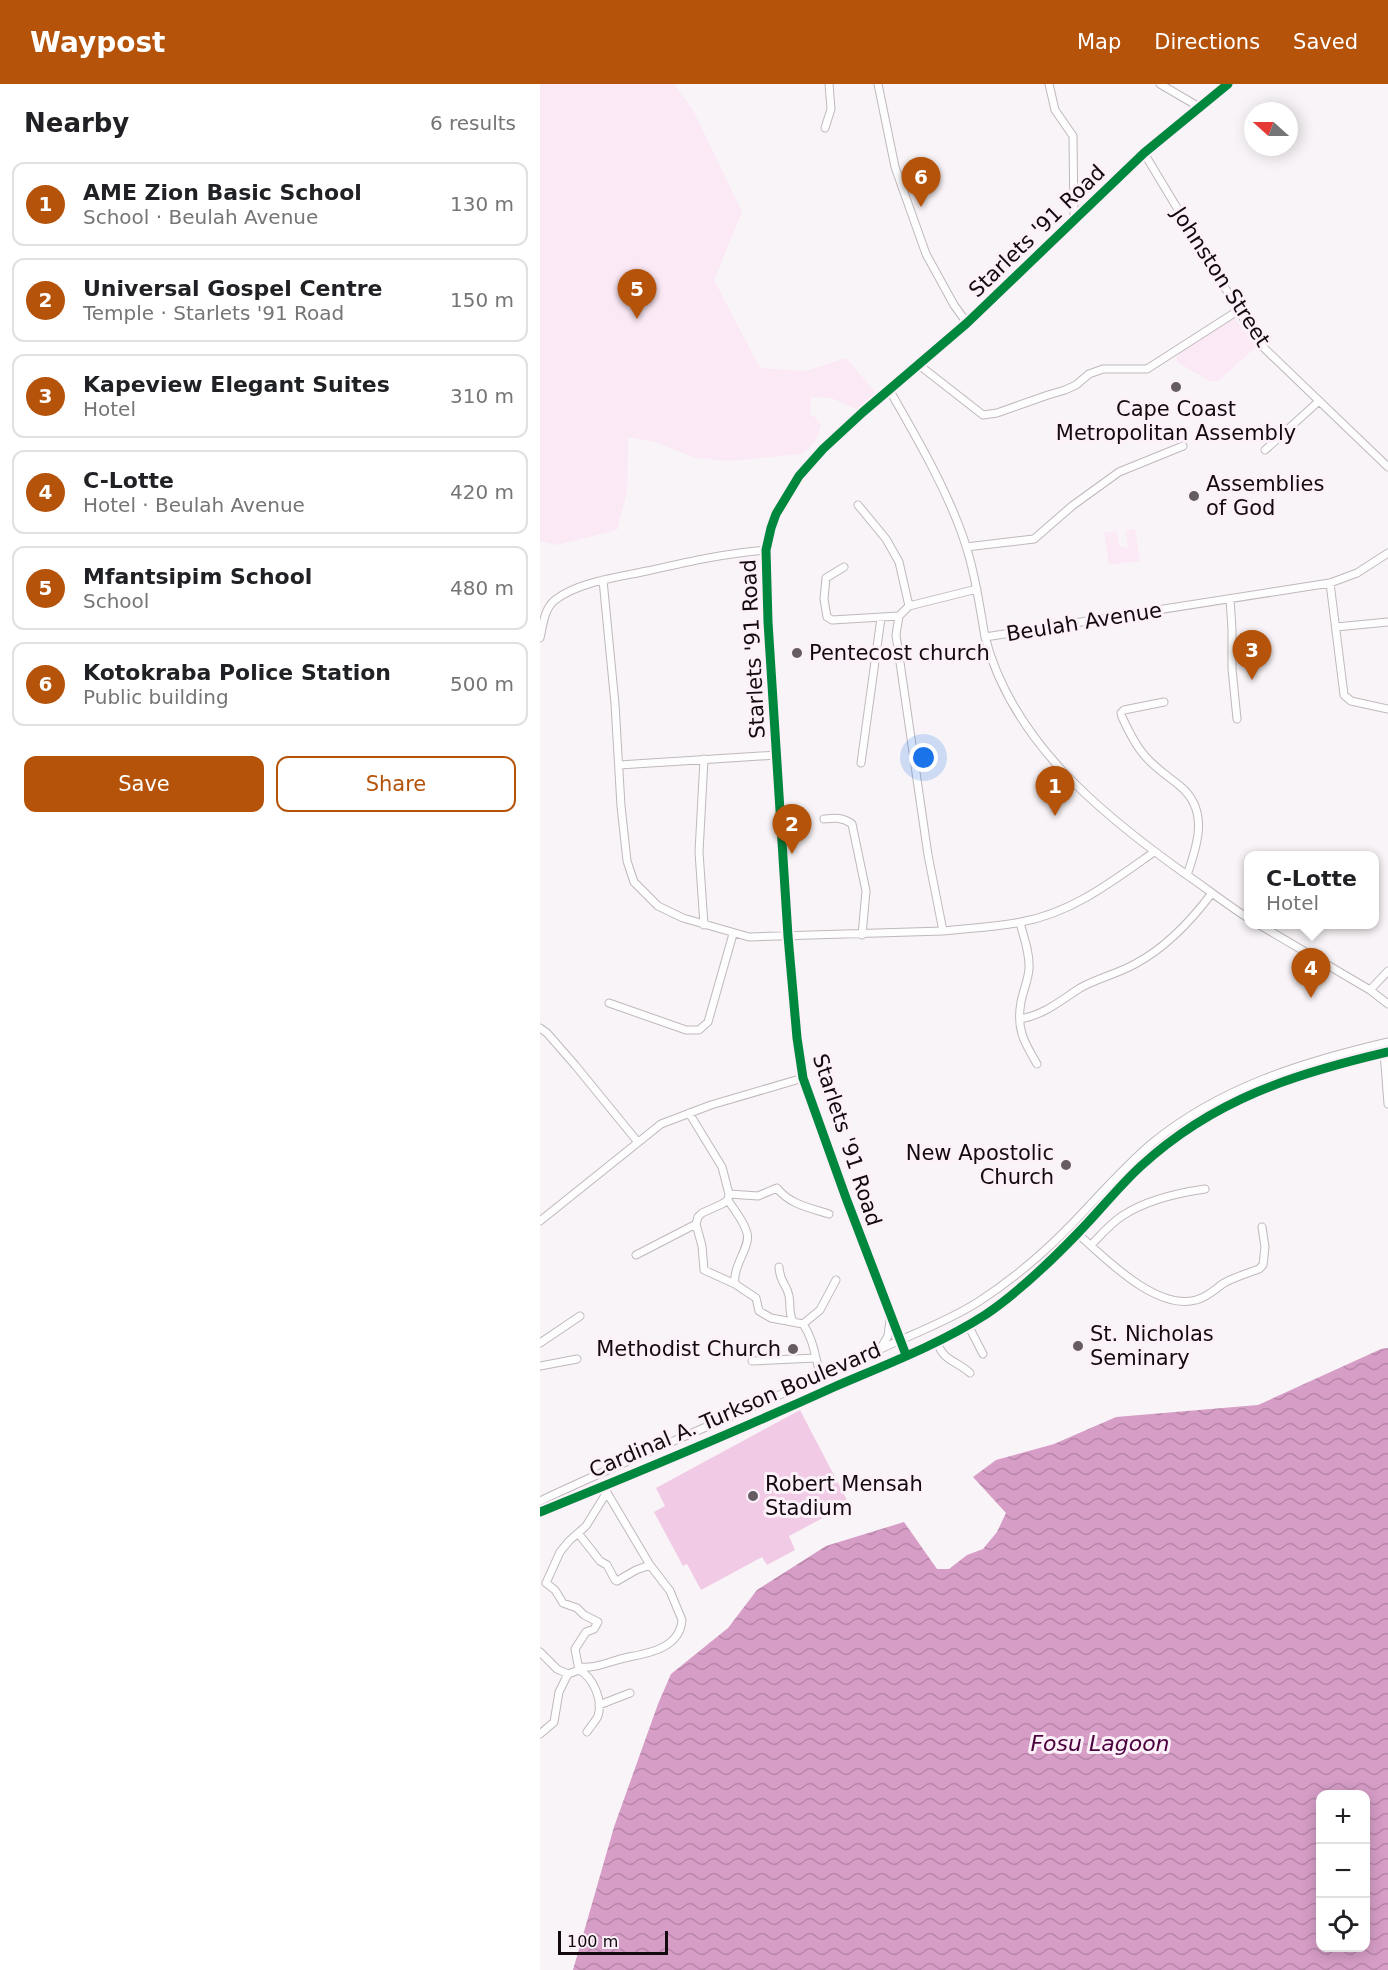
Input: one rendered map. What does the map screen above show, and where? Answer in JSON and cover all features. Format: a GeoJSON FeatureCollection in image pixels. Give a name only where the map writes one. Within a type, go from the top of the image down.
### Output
{"type":"FeatureCollection","features":[{"type":"Feature","properties":{"kind":"street"},"geometry":{"type":"LineString","coordinates":[[825,128],[831,110],[829,84]]}},
{"type":"Feature","properties":{"kind":"street"},"geometry":{"type":"LineString","coordinates":[[878,84],[896,167],[926,254],[954,305],[967,323]]}},
{"type":"Feature","properties":{"kind":"street"},"geometry":{"type":"LineString","coordinates":[[1049,84],[1055,110],[1073,136],[1074,220]]}},
{"type":"Feature","properties":{"kind":"street"},"geometry":{"type":"LineString","coordinates":[[1160,84],[1202,108]]}},
{"type":"Feature","properties":{"kind":"street","name":"Starlets '91 Road"},"geometry":{"type":"LineString","coordinates":[[906,1355],[803,1078],[788,936],[768,622],[766,550],[776,514],[800,476],[824,449],[863,412],[967,323],[1144,153],[1202,108],[1228,84]]}},
{"type":"Feature","properties":{"kind":"street","name":"Johnston Street"},"geometry":{"type":"LineString","coordinates":[[1144,153],[1263,347],[1388,467]]}},
{"type":"Feature","properties":{"kind":"street"},"geometry":{"type":"LineString","coordinates":[[919,365],[982,415],[997,413],[1076,386],[1089,374],[1103,369],[1147,369],[1239,310]]}},
{"type":"Feature","properties":{"kind":"street"},"geometry":{"type":"LineString","coordinates":[[890,391],[928,458],[952,508],[966,547],[977,589],[985,637]]}},
{"type":"Feature","properties":{"kind":"street"},"geometry":{"type":"LineString","coordinates":[[1265,450],[1319,401]]}},
{"type":"Feature","properties":{"kind":"street"},"geometry":{"type":"LineString","coordinates":[[966,547],[1034,539],[1072,506],[1119,472],[1183,446]]}},
{"type":"Feature","properties":{"kind":"street"},"geometry":{"type":"LineString","coordinates":[[858,504],[886,539],[898,562],[909,606]]}},
{"type":"Feature","properties":{"kind":"street"},"geometry":{"type":"LineString","coordinates":[[540,638],[546,613],[553,602],[567,592],[603,580],[729,553],[766,550]]}},
{"type":"Feature","properties":{"kind":"street","name":"Beulah Avenue"},"geometry":{"type":"LineString","coordinates":[[1244,915],[1155,852],[1100,808],[1067,777],[1044,750],[1015,709],[997,675],[985,637],[1330,583],[1357,573],[1388,554]]}},
{"type":"Feature","properties":{"kind":"street"},"geometry":{"type":"LineString","coordinates":[[844,567],[826,578],[824,599],[827,617],[832,620],[899,615],[909,606],[977,589]]}},
{"type":"Feature","properties":{"kind":"street"},"geometry":{"type":"LineString","coordinates":[[603,580],[627,861],[634,882],[658,906],[704,925],[733,934],[758,938],[943,931],[1020,922],[1045,916],[1096,893],[1155,852]]}},
{"type":"Feature","properties":{"kind":"street"},"geometry":{"type":"LineString","coordinates":[[1330,583],[1346,697],[1351,701],[1388,709]]}},
{"type":"Feature","properties":{"kind":"street"},"geometry":{"type":"LineString","coordinates":[[1230,599],[1232,669],[1237,718]]}},
{"type":"Feature","properties":{"kind":"street"},"geometry":{"type":"LineString","coordinates":[[899,615],[896,635],[910,741],[943,931]]}},
{"type":"Feature","properties":{"kind":"street"},"geometry":{"type":"LineString","coordinates":[[861,763],[881,618]]}},
{"type":"Feature","properties":{"kind":"street"},"geometry":{"type":"LineString","coordinates":[[1336,627],[1388,622]]}},
{"type":"Feature","properties":{"kind":"street"},"geometry":{"type":"LineString","coordinates":[[1164,702],[1124,710],[1121,713],[1144,755],[1182,787],[1196,807],[1198,835],[1187,875]]}},
{"type":"Feature","properties":{"kind":"street"},"geometry":{"type":"LineString","coordinates":[[619,765],[777,755]]}},
{"type":"Feature","properties":{"kind":"street"},"geometry":{"type":"LineString","coordinates":[[704,759],[699,852],[704,925]]}},
{"type":"Feature","properties":{"kind":"street"},"geometry":{"type":"LineString","coordinates":[[824,819],[838,818],[852,824],[866,891],[862,935]]}},
{"type":"Feature","properties":{"kind":"street"},"geometry":{"type":"LineString","coordinates":[[1020,1019],[1048,1010],[1080,989],[1120,972],[1150,955],[1181,930],[1212,893]]}},
{"type":"Feature","properties":{"kind":"street"},"geometry":{"type":"LineString","coordinates":[[1020,922],[1028,954],[1029,969],[1021,1000],[1020,1019],[1023,1039],[1037,1064]]}},
{"type":"Feature","properties":{"kind":"street"},"geometry":{"type":"LineString","coordinates":[[1267,929],[1371,990],[1388,1004]]}},
{"type":"Feature","properties":{"kind":"street"},"geometry":{"type":"LineString","coordinates":[[609,1003],[686,1030],[699,1030],[708,1022],[733,934]]}},
{"type":"Feature","properties":{"kind":"street"},"geometry":{"type":"LineString","coordinates":[[1371,990],[1388,971]]}},
{"type":"Feature","properties":{"kind":"street"},"geometry":{"type":"LineString","coordinates":[[540,1028],[575,1065],[638,1141]]}},
{"type":"Feature","properties":{"kind":"street","name":"Cardinal A. Turkson Boulevard"},"geometry":{"type":"LineString","coordinates":[[540,1501],[622,1462],[802,1386],[976,1304],[1024,1269],[1151,1144],[1203,1107],[1273,1074],[1388,1042]]}},
{"type":"Feature","properties":{"kind":"street"},"geometry":{"type":"LineString","coordinates":[[1386,1052],[1388,1104]]}},
{"type":"Feature","properties":{"kind":"street","name":"Cardinal A. Turkson Boulevard"},"geometry":{"type":"LineString","coordinates":[[540,1512],[607,1489],[630,1475],[937,1342],[1001,1304],[1078,1234],[1142,1166],[1170,1142],[1225,1106],[1285,1079],[1318,1068],[1386,1052]]}},
{"type":"Feature","properties":{"kind":"street"},"geometry":{"type":"LineString","coordinates":[[540,1221],[661,1124],[689,1113],[803,1078]]}},
{"type":"Feature","properties":{"kind":"street"},"geometry":{"type":"LineString","coordinates":[[689,1113],[722,1167],[728,1197],[747,1233],[747,1243],[735,1271],[735,1284]]}},
{"type":"Feature","properties":{"kind":"street"},"geometry":{"type":"LineString","coordinates":[[821,1377],[815,1358],[814,1344],[803,1324],[793,1321],[784,1322],[764,1314],[758,1309],[756,1298],[735,1284],[704,1270],[702,1246],[696,1224],[702,1213],[728,1197],[758,1196],[777,1188],[783,1196],[790,1200],[829,1214]]}},
{"type":"Feature","properties":{"kind":"street"},"geometry":{"type":"LineString","coordinates":[[1091,1245],[1112,1224],[1132,1211],[1162,1198],[1205,1189]]}},
{"type":"Feature","properties":{"kind":"street"},"geometry":{"type":"LineString","coordinates":[[636,1255],[696,1224]]}},
{"type":"Feature","properties":{"kind":"street"},"geometry":{"type":"LineString","coordinates":[[1078,1234],[1148,1290],[1178,1301],[1194,1301],[1263,1265],[1262,1227]]}},
{"type":"Feature","properties":{"kind":"street"},"geometry":{"type":"LineString","coordinates":[[779,1267],[779,1279],[789,1294],[789,1310],[793,1321]]}},
{"type":"Feature","properties":{"kind":"street"},"geometry":{"type":"LineString","coordinates":[[803,1324],[820,1310],[836,1280]]}},
{"type":"Feature","properties":{"kind":"street"},"geometry":{"type":"LineString","coordinates":[[540,1343],[580,1316]]}},
{"type":"Feature","properties":{"kind":"street"},"geometry":{"type":"LineString","coordinates":[[880,1349],[888,1336],[891,1318]]}},
{"type":"Feature","properties":{"kind":"street"},"geometry":{"type":"LineString","coordinates":[[968,1325],[982,1354]]}},
{"type":"Feature","properties":{"kind":"street"},"geometry":{"type":"LineString","coordinates":[[937,1342],[941,1353],[970,1373]]}},
{"type":"Feature","properties":{"kind":"street"},"geometry":{"type":"LineString","coordinates":[[752,1361],[815,1358]]}},
{"type":"Feature","properties":{"kind":"street"},"geometry":{"type":"LineString","coordinates":[[540,1366],[577,1359]]}},
{"type":"Feature","properties":{"kind":"street"},"geometry":{"type":"LineString","coordinates":[[802,1386],[808,1399]]}},
{"type":"Feature","properties":{"kind":"street"},"geometry":{"type":"LineString","coordinates":[[622,1462],[630,1475]]}},
{"type":"Feature","properties":{"kind":"street"},"geometry":{"type":"LineString","coordinates":[[586,1732],[596,1719],[599,1705],[590,1678],[579,1668],[575,1653],[577,1644],[586,1632],[594,1629],[598,1622],[584,1615],[577,1608],[563,1603],[555,1590],[543,1585],[560,1552],[569,1540],[586,1526],[607,1489]]}},
{"type":"Feature","properties":{"kind":"street"},"geometry":{"type":"LineString","coordinates":[[540,1734],[554,1722],[559,1692],[568,1674],[579,1668],[591,1668],[628,1657],[647,1655],[676,1638],[682,1620],[670,1591],[650,1565],[607,1489]]}},
{"type":"Feature","properties":{"kind":"street"},"geometry":{"type":"LineString","coordinates":[[578,1533],[600,1561],[607,1565],[617,1581],[650,1565]]}},
{"type":"Feature","properties":{"kind":"street"},"geometry":{"type":"LineString","coordinates":[[540,1652],[558,1669],[568,1674]]}},
{"type":"Feature","properties":{"kind":"street"},"geometry":{"type":"LineString","coordinates":[[599,1705],[630,1693]]}},
{"type":"Feature","properties":{"kind":"shaded area"},"geometry":{"type":"Polygon","coordinates":[[[540,84],[674,84],[694,112],[742,212],[714,280],[760,368],[806,371],[846,358],[876,393],[856,409],[831,398],[811,397],[810,416],[814,416],[821,426],[815,442],[802,454],[729,461],[696,458],[655,442],[628,437],[627,492],[617,530],[557,545],[540,541],[540,84]]]}},
{"type":"Feature","properties":{"kind":"shaded area"},"geometry":{"type":"Polygon","coordinates":[[[1234,317],[1256,347],[1218,381],[1209,381],[1177,362],[1177,356],[1180,353],[1234,317]]]}},
{"type":"Feature","properties":{"kind":"shaded area"},"geometry":{"type":"Polygon","coordinates":[[[1135,529],[1140,561],[1109,565],[1104,533],[1117,531],[1119,546],[1128,548],[1126,531],[1135,529]]]}},
{"type":"Feature","properties":{"kind":"shaded area","name":"Robert Mensah Stadium"},"geometry":{"type":"Polygon","coordinates":[[[800,1410],[849,1504],[789,1536],[795,1550],[767,1565],[762,1557],[701,1590],[687,1564],[683,1566],[654,1512],[665,1506],[656,1488],[800,1410]]]}},
{"type":"Feature","properties":{"kind":"water","name":"Fosu Lagoon"},"geometry":{"type":"Polygon","coordinates":[[[1388,1348],[1388,1970],[573,1970],[614,1827],[671,1674],[728,1628],[757,1590],[826,1546],[904,1522],[937,1569],[949,1569],[967,1555],[983,1549],[997,1532],[1006,1513],[973,1477],[996,1460],[1054,1444],[1116,1417],[1258,1405],[1381,1349],[1388,1348]]]}},
{"type":"Feature","properties":{"kind":"cycle path"},"geometry":{"type":"LineString","coordinates":[[906,1355],[803,1078],[788,936],[768,622],[766,550],[771,528],[776,514],[799,476],[823,449],[967,323],[1144,153],[1228,84]]}},
{"type":"Feature","properties":{"kind":"cycle path"},"geometry":{"type":"LineString","coordinates":[[540,1512],[724,1435],[949,1336],[985,1315],[1022,1287],[1085,1226],[1141,1166],[1197,1123],[1226,1106],[1288,1080],[1388,1052]]}},
{"type":"Feature","properties":{"kind":"place","name":"Kotokraba Police Station"},"geometry":{"type":"Point","coordinates":[921,207]}},
{"type":"Feature","properties":{"kind":"place","name":"Mfantsipim School"},"geometry":{"type":"Point","coordinates":[637,319]}},
{"type":"Feature","properties":{"kind":"place","name":"Cape Coast Metropolitan Assembly"},"geometry":{"type":"Point","coordinates":[1176,387]}},
{"type":"Feature","properties":{"kind":"place","name":"Assemblies of God"},"geometry":{"type":"Point","coordinates":[1194,496]}},
{"type":"Feature","properties":{"kind":"place","name":"Pentecost church"},"geometry":{"type":"Point","coordinates":[797,653]}},
{"type":"Feature","properties":{"kind":"place","name":"Kapeview Elegant Suites"},"geometry":{"type":"Point","coordinates":[1252,680]}},
{"type":"Feature","properties":{"kind":"place","name":"AME Zion Basic School"},"geometry":{"type":"Point","coordinates":[1055,816]}},
{"type":"Feature","properties":{"kind":"place","name":"Universal Gospel Centre"},"geometry":{"type":"Point","coordinates":[792,854]}},
{"type":"Feature","properties":{"kind":"place","name":"C-Lotte"},"geometry":{"type":"Point","coordinates":[1311,998]}},
{"type":"Feature","properties":{"kind":"place","name":"New Apostolic Church"},"geometry":{"type":"Point","coordinates":[1066,1165]}},
{"type":"Feature","properties":{"kind":"place","name":"St. Nicholas Seminary"},"geometry":{"type":"Point","coordinates":[1078,1346]}},
{"type":"Feature","properties":{"kind":"place","name":"Methodist Church"},"geometry":{"type":"Point","coordinates":[793,1349]}},
{"type":"Feature","properties":{"kind":"place","name":"Robert Mensah Stadium"},"geometry":{"type":"Point","coordinates":[753,1496]}}]}
